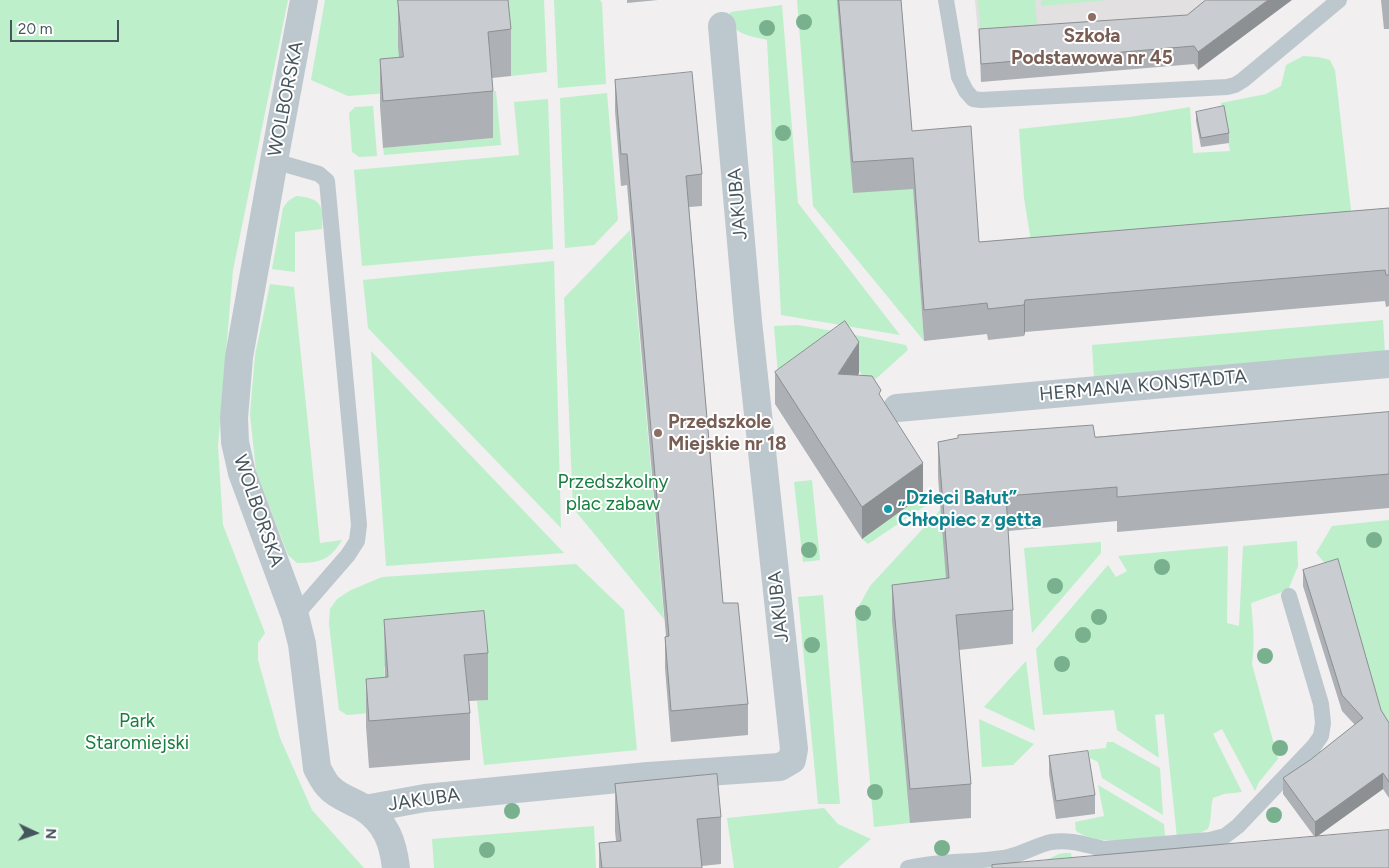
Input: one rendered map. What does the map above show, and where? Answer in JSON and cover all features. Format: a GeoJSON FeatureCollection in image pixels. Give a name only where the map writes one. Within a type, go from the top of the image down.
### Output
{"type":"FeatureCollection","features":[{"type":"Feature","properties":{"kind":"street","name":"WOLBORSKA"},"geometry":{"type":"LineString","coordinates":[[304,0],[239,357],[234,418],[235,442],[242,473],[295,616],[307,676],[318,768],[323,781],[331,790],[365,809],[384,826],[390,840],[396,868]]}},
{"type":"Feature","properties":{"kind":"street","name":"JAKUBA"},"geometry":{"type":"LineString","coordinates":[[365,809],[434,797],[648,776],[780,767],[792,760],[794,749],[748,321],[722,26]]}},
{"type":"Feature","properties":{"kind":"street","name":"HERMANA KONSTADTA"},"geometry":{"type":"LineString","coordinates":[[897,408],[1389,364]]}},
{"type":"Feature","properties":{"kind":"lane"},"geometry":{"type":"LineString","coordinates":[[946,0],[959,77],[966,91],[973,99],[982,100],[1236,85],[1339,0]]}},
{"type":"Feature","properties":{"kind":"lane"},"geometry":{"type":"LineString","coordinates":[[274,161],[319,174],[327,181],[359,525],[357,541],[348,556],[295,616]]}},
{"type":"Feature","properties":{"kind":"lane"},"geometry":{"type":"LineString","coordinates":[[908,868],[1008,857],[1059,841],[1076,841],[1104,849],[1210,840],[1225,836],[1238,826],[1308,753],[1321,736],[1323,723],[1321,704],[1289,596]]}},
{"type":"Feature","properties":{"kind":"shaded area","name":"Szkoła Podstawowa nr 45"},"geometry":{"type":"Polygon","coordinates":[[[975,0],[1230,0],[1172,33],[979,47],[975,0]]]}},
{"type":"Feature","properties":{"kind":"green space","name":"Park Staromiejski"},"geometry":{"type":"Polygon","coordinates":[[[0,0],[288,0],[233,270],[218,446],[223,525],[265,633],[258,643],[258,660],[280,738],[312,810],[364,868],[0,868],[0,0]]]}},
{"type":"Feature","properties":{"kind":"green space"},"geometry":{"type":"Polygon","coordinates":[[[325,0],[544,0],[547,72],[511,76],[507,35],[402,92],[348,96],[311,80],[325,0]]]}},
{"type":"Feature","properties":{"kind":"green space"},"geometry":{"type":"Polygon","coordinates":[[[554,0],[600,0],[602,3],[606,84],[558,88],[554,0]]]}},
{"type":"Feature","properties":{"kind":"green space"},"geometry":{"type":"Polygon","coordinates":[[[797,0],[837,0],[913,189],[924,341],[813,206],[797,0]]]}},
{"type":"Feature","properties":{"kind":"green space"},"geometry":{"type":"Polygon","coordinates":[[[978,0],[1035,0],[1037,24],[980,29],[978,0]]]}},
{"type":"Feature","properties":{"kind":"green space"},"geometry":{"type":"Polygon","coordinates":[[[1041,0],[1109,0],[1041,6],[1041,0]]]}},
{"type":"Feature","properties":{"kind":"green space"},"geometry":{"type":"Polygon","coordinates":[[[782,5],[798,203],[900,335],[781,315],[767,40],[741,33],[737,30],[731,20],[730,12],[782,5]]]}},
{"type":"Feature","properties":{"kind":"green space"},"geometry":{"type":"Polygon","coordinates":[[[1303,56],[1330,60],[1335,70],[1352,219],[1033,254],[1024,198],[1019,129],[1130,117],[1190,107],[1193,153],[1230,151],[1221,103],[1266,94],[1281,86],[1286,65],[1303,56]]]}},
{"type":"Feature","properties":{"kind":"green space"},"geometry":{"type":"Polygon","coordinates":[[[489,91],[496,91],[501,145],[384,155],[383,148],[493,138],[489,91]]]}},
{"type":"Feature","properties":{"kind":"green space"},"geometry":{"type":"Polygon","coordinates":[[[607,93],[618,220],[594,245],[565,248],[560,98],[607,93]]]}},
{"type":"Feature","properties":{"kind":"green space"},"geometry":{"type":"Polygon","coordinates":[[[548,99],[553,249],[362,266],[354,170],[519,155],[514,102],[548,99]]]}},
{"type":"Feature","properties":{"kind":"green space"},"geometry":{"type":"Polygon","coordinates":[[[373,106],[377,156],[359,157],[352,152],[349,113],[355,107],[373,106]]]}},
{"type":"Feature","properties":{"kind":"green space"},"geometry":{"type":"Polygon","coordinates":[[[296,196],[311,199],[319,204],[322,214],[322,229],[295,232],[295,272],[272,269],[283,208],[288,201],[296,196]]]}},
{"type":"Feature","properties":{"kind":"green space","name":"Przedszkolny plac zabaw"},"geometry":{"type":"Polygon","coordinates":[[[630,230],[664,619],[573,508],[564,298],[630,230]]]}},
{"type":"Feature","properties":{"kind":"green space"},"geometry":{"type":"Polygon","coordinates":[[[554,261],[561,528],[368,328],[363,280],[554,261]]]}},
{"type":"Feature","properties":{"kind":"green space"},"geometry":{"type":"Polygon","coordinates":[[[270,284],[294,287],[320,543],[342,540],[329,556],[312,562],[297,563],[288,555],[256,471],[250,414],[255,355],[270,284]]]}},
{"type":"Feature","properties":{"kind":"green space"},"geometry":{"type":"Polygon","coordinates":[[[1383,320],[1385,353],[1094,378],[1092,345],[1383,320]]]}},
{"type":"Feature","properties":{"kind":"green space"},"geometry":{"type":"Polygon","coordinates":[[[798,325],[906,345],[908,350],[869,385],[843,347],[779,387],[774,326],[798,325]]]}},
{"type":"Feature","properties":{"kind":"green space"},"geometry":{"type":"Polygon","coordinates":[[[371,351],[564,553],[386,566],[371,351]]]}},
{"type":"Feature","properties":{"kind":"green space"},"geometry":{"type":"Polygon","coordinates":[[[812,480],[820,560],[803,562],[794,482],[812,480]]]}},
{"type":"Feature","properties":{"kind":"green space"},"geometry":{"type":"Polygon","coordinates":[[[923,495],[928,504],[868,544],[862,539],[923,495]]]}},
{"type":"Feature","properties":{"kind":"green space"},"geometry":{"type":"Polygon","coordinates":[[[941,509],[949,613],[910,823],[874,827],[855,613],[870,586],[941,509]]]}},
{"type":"Feature","properties":{"kind":"green space"},"geometry":{"type":"Polygon","coordinates":[[[1389,520],[1389,736],[1338,578],[1316,553],[1332,526],[1389,520]]]}},
{"type":"Feature","properties":{"kind":"green space"},"geometry":{"type":"Polygon","coordinates":[[[1297,541],[1298,566],[1288,590],[1251,603],[1254,641],[1252,664],[1278,759],[1259,782],[1255,791],[1222,729],[1213,734],[1242,792],[1224,794],[1213,798],[1208,829],[1200,833],[1177,838],[1164,714],[1155,715],[1159,758],[1117,730],[1114,710],[1043,715],[1036,649],[1108,565],[1116,577],[1127,571],[1118,556],[1228,546],[1227,623],[1239,626],[1243,546],[1297,541]]]}},
{"type":"Feature","properties":{"kind":"green space"},"geometry":{"type":"Polygon","coordinates":[[[1101,542],[1101,553],[1032,633],[1024,548],[1101,542]]]}},
{"type":"Feature","properties":{"kind":"green space"},"geometry":{"type":"Polygon","coordinates":[[[576,564],[624,610],[637,750],[484,765],[477,701],[488,699],[384,667],[386,696],[371,713],[347,715],[339,710],[329,624],[330,609],[337,599],[351,590],[382,577],[576,564]]]}},
{"type":"Feature","properties":{"kind":"green space"},"geometry":{"type":"Polygon","coordinates":[[[823,595],[840,804],[818,804],[798,597],[823,595]]]}},
{"type":"Feature","properties":{"kind":"green space"},"geometry":{"type":"Polygon","coordinates":[[[1026,661],[1035,731],[984,707],[1026,661]]]}},
{"type":"Feature","properties":{"kind":"green space"},"geometry":{"type":"Polygon","coordinates":[[[979,719],[1034,744],[1013,765],[982,767],[979,719]]]}},
{"type":"Feature","properties":{"kind":"green space"},"geometry":{"type":"Polygon","coordinates":[[[1107,742],[1113,742],[1160,768],[1163,815],[1102,778],[1098,762],[1090,758],[1089,750],[1106,748],[1107,742]]]}},
{"type":"Feature","properties":{"kind":"green space"},"geometry":{"type":"Polygon","coordinates":[[[1098,785],[1164,824],[1165,836],[1131,840],[1107,840],[1085,836],[1076,831],[1075,822],[1104,816],[1098,785]]]}},
{"type":"Feature","properties":{"kind":"green space"},"geometry":{"type":"Polygon","coordinates":[[[824,808],[838,824],[871,839],[838,868],[734,868],[727,818],[824,808]]]}},
{"type":"Feature","properties":{"kind":"green space"},"geometry":{"type":"Polygon","coordinates":[[[594,826],[596,868],[434,868],[432,839],[594,826]]]}},
{"type":"Feature","properties":{"kind":"green space"},"geometry":{"type":"Polygon","coordinates":[[[1065,853],[1071,853],[1073,868],[1016,868],[1036,865],[1065,853]]]}},
{"type":"Feature","properties":{"kind":"building"},"geometry":{"type":"Polygon","coordinates":[[[398,0],[508,0],[511,29],[488,32],[493,91],[383,101],[380,59],[403,57],[398,0]]]}},
{"type":"Feature","properties":{"kind":"building"},"geometry":{"type":"Polygon","coordinates":[[[839,0],[901,0],[912,131],[971,126],[979,242],[1389,208],[1389,275],[1386,275],[1385,270],[1025,300],[1024,305],[988,309],[987,303],[924,310],[913,158],[853,162],[839,0]]]}},
{"type":"Feature","properties":{"kind":"building"},"geometry":{"type":"Polygon","coordinates":[[[1206,0],[1268,0],[1198,52],[1194,46],[981,64],[979,29],[1187,15],[1206,0]]]}},
{"type":"Feature","properties":{"kind":"building"},"geometry":{"type":"Polygon","coordinates":[[[692,72],[702,174],[686,176],[723,603],[738,603],[748,704],[671,711],[665,637],[669,636],[627,154],[621,154],[615,80],[692,72]]]}},
{"type":"Feature","properties":{"kind":"building"},"geometry":{"type":"Polygon","coordinates":[[[1224,106],[1229,133],[1201,138],[1196,112],[1224,106]]]}},
{"type":"Feature","properties":{"kind":"building"},"geometry":{"type":"Polygon","coordinates":[[[845,321],[859,342],[838,374],[872,376],[881,390],[879,394],[923,463],[862,507],[775,372],[845,321]]]}},
{"type":"Feature","properties":{"kind":"building"},"geometry":{"type":"Polygon","coordinates":[[[1389,412],[1389,474],[1117,497],[1117,487],[1006,496],[1013,610],[956,615],[971,784],[910,789],[892,585],[949,578],[938,442],[958,438],[958,435],[1093,425],[1095,437],[1389,412]]]}},
{"type":"Feature","properties":{"kind":"building"},"geometry":{"type":"Polygon","coordinates":[[[1338,559],[1381,710],[1389,723],[1389,782],[1383,773],[1315,822],[1283,778],[1310,760],[1363,718],[1342,695],[1303,570],[1338,559]]]}},
{"type":"Feature","properties":{"kind":"building"},"geometry":{"type":"Polygon","coordinates":[[[484,611],[488,653],[464,655],[470,713],[369,721],[366,679],[388,677],[384,620],[484,611]]]}},
{"type":"Feature","properties":{"kind":"building"},"geometry":{"type":"Polygon","coordinates":[[[1088,751],[1095,795],[1056,801],[1049,756],[1088,751]]]}},
{"type":"Feature","properties":{"kind":"building"},"geometry":{"type":"Polygon","coordinates":[[[717,774],[721,817],[697,819],[702,868],[602,868],[599,843],[621,841],[615,784],[717,774]]]}},
{"type":"Feature","properties":{"kind":"building"},"geometry":{"type":"Polygon","coordinates":[[[1389,830],[1389,868],[992,868],[992,865],[1389,830]]]}},
{"type":"Feature","properties":{"kind":"place","name":"Szkoła Podstawowa nr 45"},"geometry":{"type":"Point","coordinates":[1092,17]}},
{"type":"Feature","properties":{"kind":"place","name":"Przedszkole Miejskie nr 18"},"geometry":{"type":"Point","coordinates":[658,433]}},
{"type":"Feature","properties":{"kind":"place","name":"„Dzieci Bałut” Chłopiec z getta"},"geometry":{"type":"Point","coordinates":[888,509]}}]}
